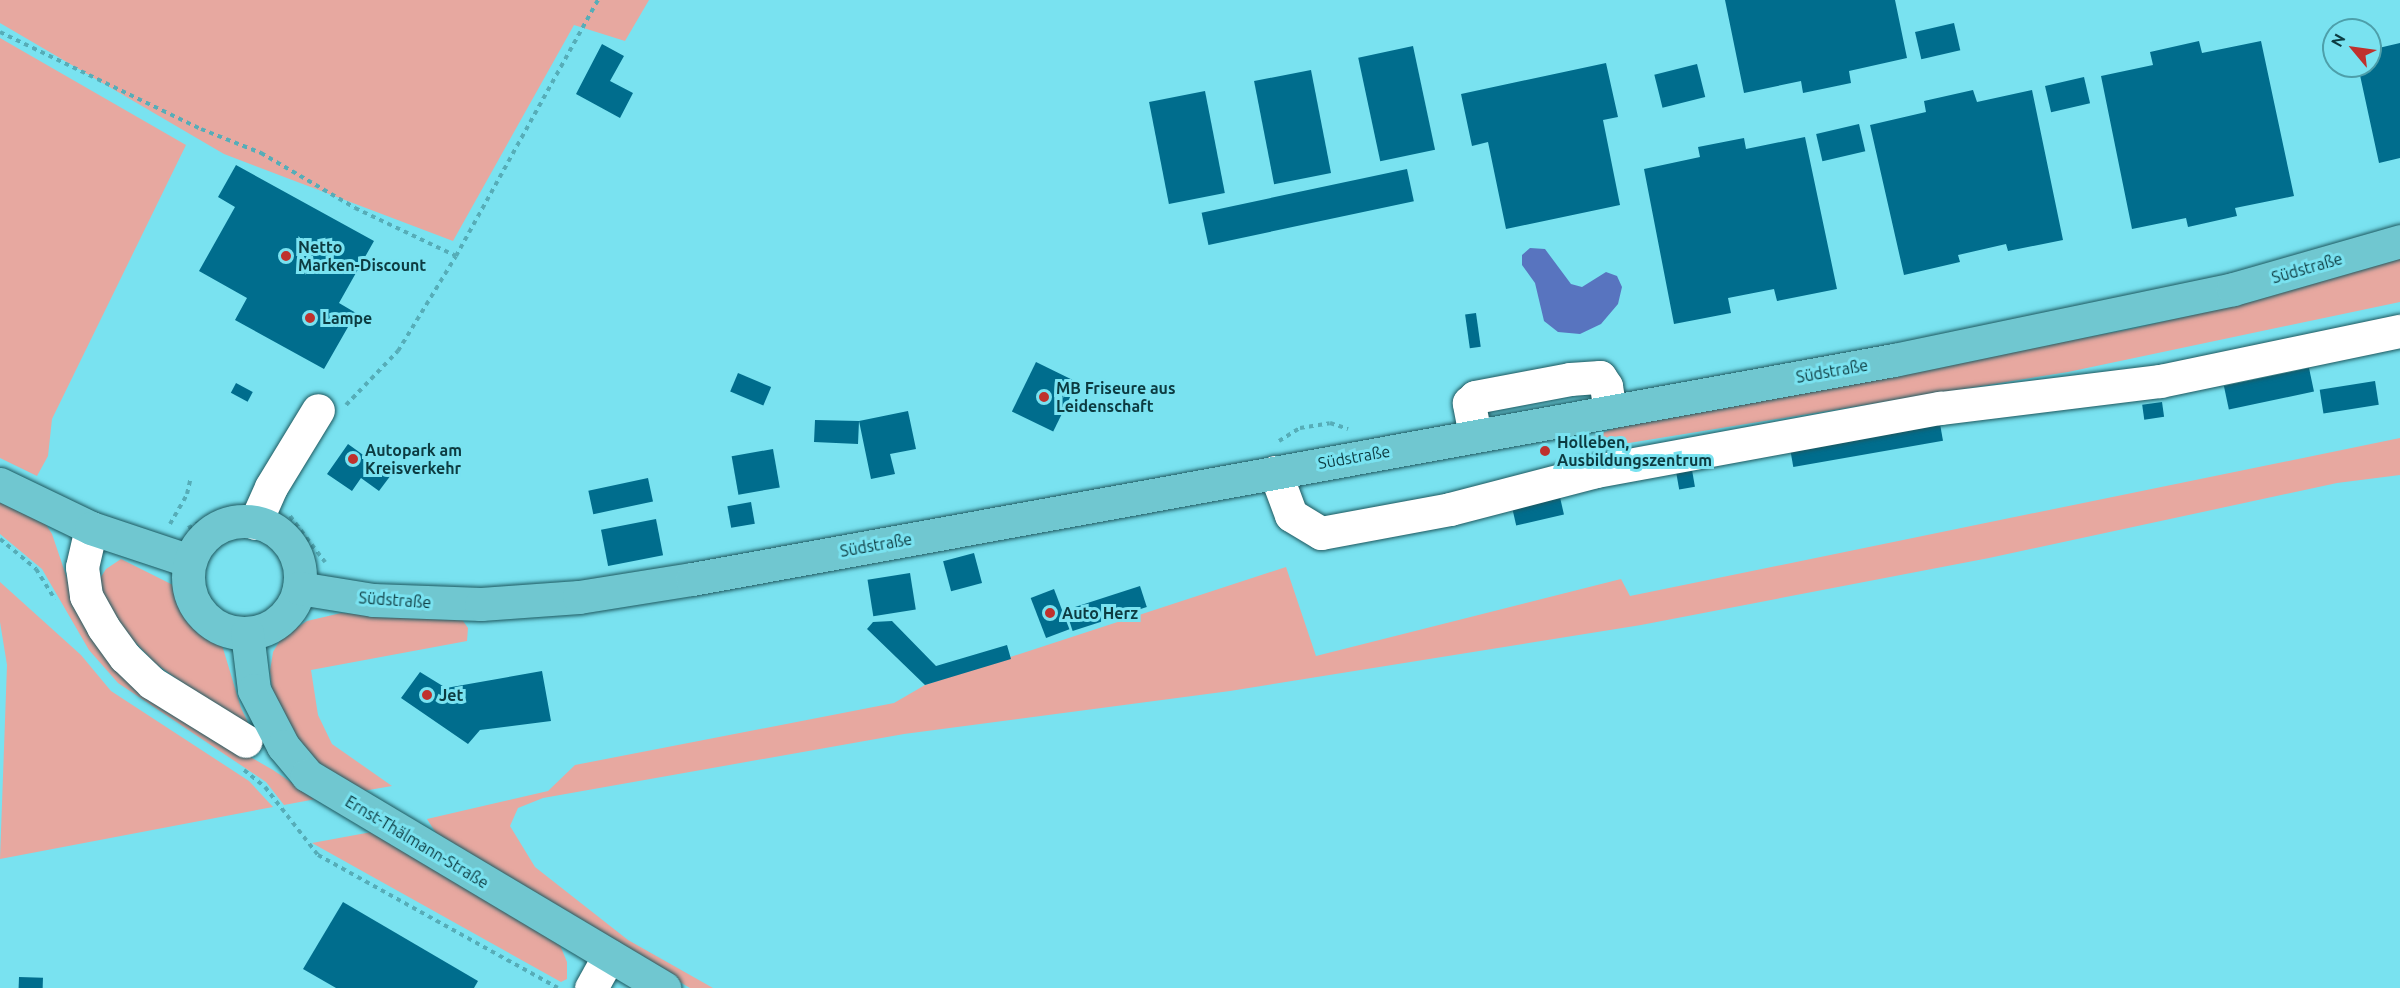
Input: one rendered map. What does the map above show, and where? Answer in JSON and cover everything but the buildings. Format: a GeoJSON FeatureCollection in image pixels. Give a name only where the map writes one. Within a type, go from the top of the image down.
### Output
{"type":"FeatureCollection","features":[{"type":"Feature","properties":{"kind":"main road","name":"Südstraße"},"geometry":{"type":"LineString","coordinates":[[299,588],[417,603],[527,602],[579,597],[1083,510],[1475,435],[1894,360],[2221,291],[2400,241]]}},
{"type":"Feature","properties":{"kind":"main road"},"geometry":{"type":"LineString","coordinates":[[0,483],[92,528],[190,561]]}},
{"type":"Feature","properties":{"kind":"main road"},"geometry":{"type":"LineString","coordinates":[[247,514],[282,536],[293,551],[299,569],[299,588],[282,618],[269,627],[247,633],[220,628],[196,608],[190,593],[190,561],[198,545],[212,532],[247,514]]}},
{"type":"Feature","properties":{"kind":"main road","name":"Ernst-Thälmann-Straße"},"geometry":{"type":"LineString","coordinates":[[247,633],[254,690],[283,746],[307,775],[664,988]]}},
{"type":"Feature","properties":{"kind":"street"},"geometry":{"type":"LineString","coordinates":[[1275,472],[1291,515],[1321,533],[1450,509],[1596,471],[1940,408],[2160,381],[2400,331]]}},
{"type":"Feature","properties":{"kind":"street"},"geometry":{"type":"LineString","coordinates":[[247,514],[337,411]]}},
{"type":"Feature","properties":{"kind":"street"},"geometry":{"type":"LineString","coordinates":[[92,528],[82,567],[86,596],[103,627],[125,657],[152,682],[243,754]]}},
{"type":"Feature","properties":{"kind":"street"},"geometry":{"type":"LineString","coordinates":[[591,988],[609,956]]}},
{"type":"Feature","properties":{"kind":"path"},"geometry":{"type":"LineString","coordinates":[[337,411],[398,351],[456,256],[598,0]]}},
{"type":"Feature","properties":{"kind":"path"},"geometry":{"type":"LineString","coordinates":[[0,32],[201,129],[261,153],[355,208],[456,256]]}},
{"type":"Feature","properties":{"kind":"path"},"geometry":{"type":"LineString","coordinates":[[174,530],[166,530],[187,494],[191,477]]}},
{"type":"Feature","properties":{"kind":"path"},"geometry":{"type":"LineString","coordinates":[[271,487],[288,494],[287,508],[292,519],[325,562]]}},
{"type":"Feature","properties":{"kind":"path"},"geometry":{"type":"LineString","coordinates":[[182,530],[247,514]]}},
{"type":"Feature","properties":{"kind":"path"},"geometry":{"type":"LineString","coordinates":[[0,539],[36,569],[62,611]]}},
{"type":"Feature","properties":{"kind":"path"},"geometry":{"type":"LineString","coordinates":[[243,754],[318,855],[558,988]]}},
{"type":"Feature","properties":{"kind":"shaded area"},"geometry":{"type":"Polygon","coordinates":[[[0,0],[649,0],[625,41],[574,25],[453,241],[224,154],[0,23],[0,0]]]}},
{"type":"Feature","properties":{"kind":"shaded area"},"geometry":{"type":"Polygon","coordinates":[[[0,38],[186,145],[52,419],[48,456],[37,476],[0,458],[0,38]]]}},
{"type":"Feature","properties":{"kind":"shaded area"},"geometry":{"type":"Polygon","coordinates":[[[2400,257],[2400,302],[2068,372],[1592,449],[1591,437],[1637,420],[2131,329],[2250,301],[2400,257]]]}},
{"type":"Feature","properties":{"kind":"shaded area"},"geometry":{"type":"Polygon","coordinates":[[[2400,438],[2400,475],[2337,483],[1989,558],[1641,625],[1230,691],[904,734],[543,798],[518,808],[510,826],[535,867],[628,940],[713,988],[690,988],[441,841],[427,819],[548,791],[575,765],[894,703],[925,685],[1286,567],[1316,656],[1621,579],[1630,596],[2400,438]]]}},
{"type":"Feature","properties":{"kind":"shaded area"},"geometry":{"type":"Polygon","coordinates":[[[0,500],[45,523],[52,534],[73,596],[165,708],[273,770],[316,799],[284,805],[266,782],[118,683],[89,650],[42,569],[0,534],[0,500]]]}},
{"type":"Feature","properties":{"kind":"shaded area"},"geometry":{"type":"Polygon","coordinates":[[[121,559],[175,586],[197,625],[222,645],[241,708],[253,733],[156,664],[129,636],[100,592],[99,580],[106,569],[121,559]]]}},
{"type":"Feature","properties":{"kind":"shaded area"},"geometry":{"type":"Polygon","coordinates":[[[0,582],[81,655],[111,691],[249,781],[273,807],[0,859],[7,665],[0,622],[0,582]]]}},
{"type":"Feature","properties":{"kind":"shaded area"},"geometry":{"type":"Polygon","coordinates":[[[341,613],[461,618],[468,628],[467,641],[311,670],[318,715],[332,744],[392,786],[357,792],[313,760],[297,741],[272,690],[270,671],[273,652],[282,637],[307,621],[341,613]]]}},
{"type":"Feature","properties":{"kind":"shaded area"},"geometry":{"type":"Polygon","coordinates":[[[377,831],[560,945],[567,962],[567,979],[561,982],[312,843],[377,831]]]}},
{"type":"Feature","properties":{"kind":"water"},"geometry":{"type":"Polygon","coordinates":[[[1530,248],[1545,249],[1571,284],[1582,287],[1606,272],[1617,276],[1622,287],[1618,304],[1601,324],[1580,334],[1558,332],[1544,321],[1535,283],[1522,265],[1522,255],[1530,248]]]}},
{"type":"Feature","properties":{"kind":"place","name":"Netto Marken-Discount"},"geometry":{"type":"Point","coordinates":[286,256]}},
{"type":"Feature","properties":{"kind":"place","name":"Lampe"},"geometry":{"type":"Point","coordinates":[310,318]}},
{"type":"Feature","properties":{"kind":"place","name":"MB Friseure aus Leidenschaft"},"geometry":{"type":"Point","coordinates":[1044,397]}},
{"type":"Feature","properties":{"kind":"place","name":"Holleben, Ausbildungszentrum"},"geometry":{"type":"Point","coordinates":[1545,451]}},
{"type":"Feature","properties":{"kind":"place","name":"Autopark am Kreisverkehr"},"geometry":{"type":"Point","coordinates":[353,459]}},
{"type":"Feature","properties":{"kind":"place","name":"Auto Herz"},"geometry":{"type":"Point","coordinates":[1050,613]}},
{"type":"Feature","properties":{"kind":"place","name":"Jet"},"geometry":{"type":"Point","coordinates":[427,695]}}]}
